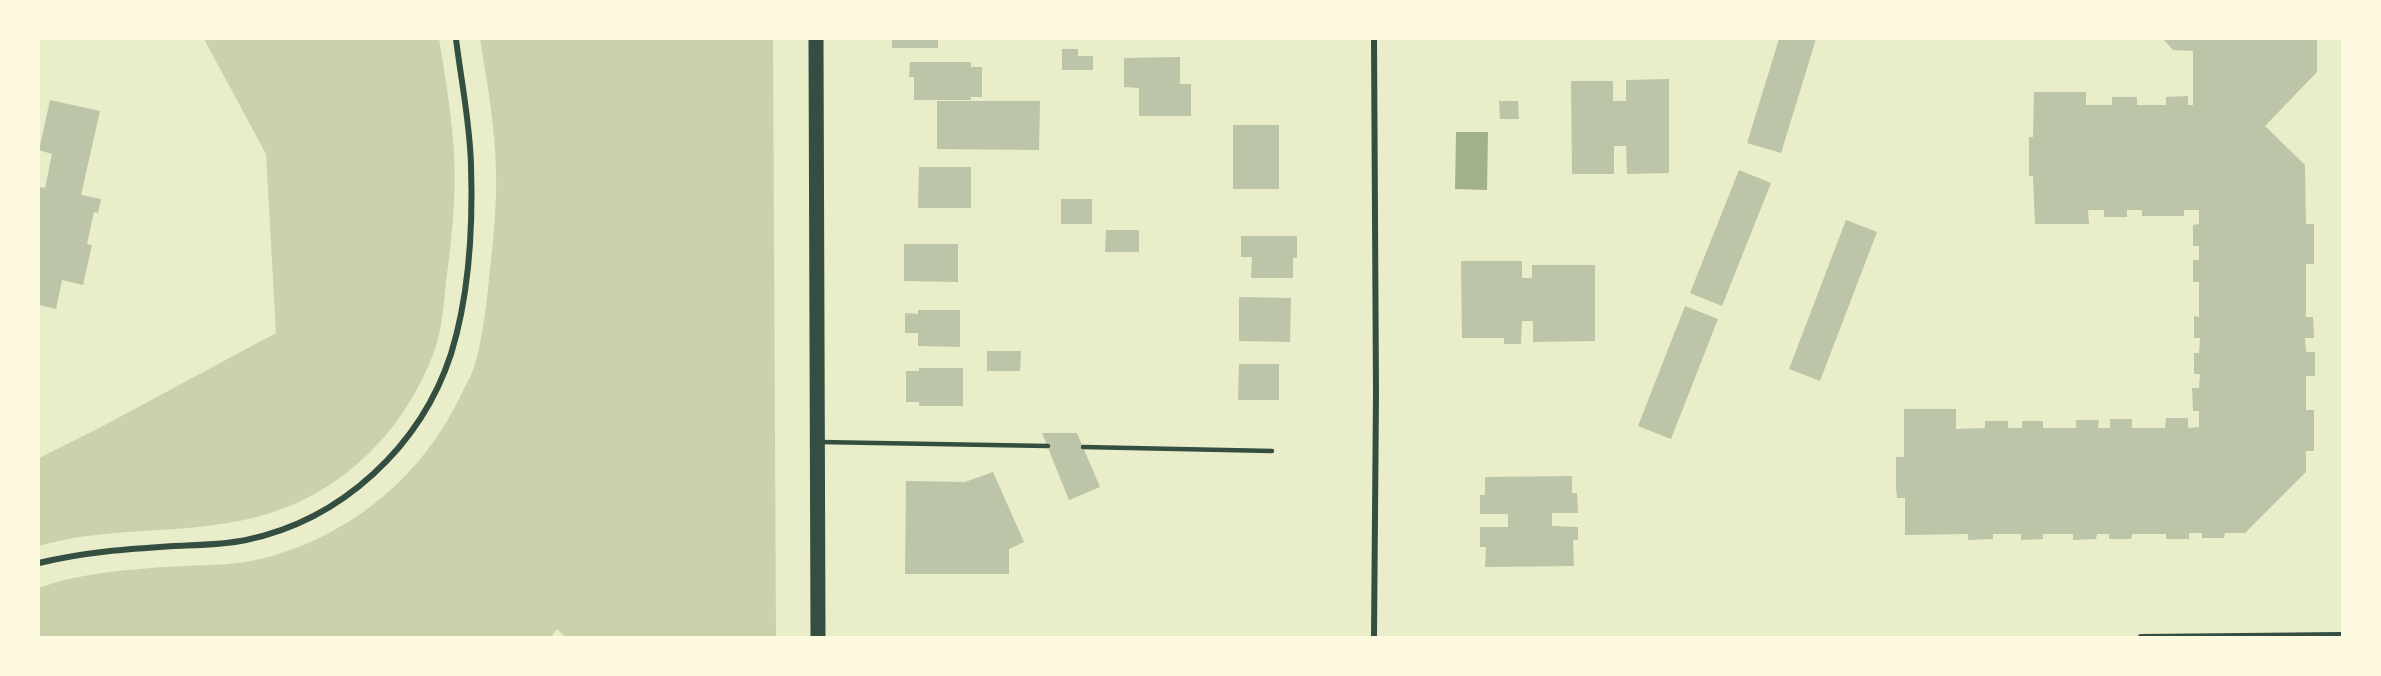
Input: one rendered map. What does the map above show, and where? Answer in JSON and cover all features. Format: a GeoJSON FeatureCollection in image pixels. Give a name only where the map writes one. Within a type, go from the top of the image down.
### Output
{"type":"FeatureCollection","features":[{"type":"Feature","properties":{"kind":"main road"},"geometry":{"type":"LineString","coordinates":[[816,39],[818,637]]}},
{"type":"Feature","properties":{"kind":"street"},"geometry":{"type":"LineString","coordinates":[[39,563],[106,551],[245,540],[279,530],[314,516],[343,499],[393,455],[418,423],[437,389],[451,353],[467,268],[471,217],[471,162],[456,39]]}},
{"type":"Feature","properties":{"kind":"street"},"geometry":{"type":"LineString","coordinates":[[1374,39],[1376,393],[1374,637]]}},
{"type":"Feature","properties":{"kind":"street"},"geometry":{"type":"LineString","coordinates":[[2140,637],[2342,635]]}},
{"type":"Feature","properties":{"kind":"lane"},"geometry":{"type":"LineString","coordinates":[[817,442],[1048,446]]}},
{"type":"Feature","properties":{"kind":"lane"},"geometry":{"type":"LineString","coordinates":[[1083,447],[1272,451]]}},
{"type":"Feature","properties":{"kind":"shaded area"},"geometry":{"type":"Polygon","coordinates":[[[204,39],[439,39],[452,129],[455,186],[453,225],[443,308],[435,349],[423,378],[391,429],[348,472],[323,489],[296,503],[267,514],[211,526],[95,535],[39,546],[39,458],[276,333],[266,154],[204,39]]]}},
{"type":"Feature","properties":{"kind":"shaded area"},"geometry":{"type":"Polygon","coordinates":[[[480,39],[773,39],[776,637],[565,637],[557,629],[551,637],[39,637],[39,588],[109,572],[212,565],[272,556],[331,532],[358,515],[406,475],[427,451],[445,425],[472,372],[485,311],[494,224],[496,170],[488,88],[480,39]]]}},
{"type":"Feature","properties":{"kind":"shaded area"},"geometry":{"type":"Polygon","coordinates":[[[1456,132],[1488,132],[1487,190],[1455,189],[1456,132]]]}},
{"type":"Feature","properties":{"kind":"building"},"geometry":{"type":"Polygon","coordinates":[[[892,39],[938,39],[938,48],[892,48],[892,39]]]}},
{"type":"Feature","properties":{"kind":"building"},"geometry":{"type":"Polygon","coordinates":[[[1779,39],[1816,39],[1781,153],[1747,143],[1779,39]]]}},
{"type":"Feature","properties":{"kind":"building"},"geometry":{"type":"Polygon","coordinates":[[[2163,39],[2317,39],[2317,72],[2265,126],[2305,165],[2306,224],[2314,224],[2314,264],[2306,264],[2306,317],[2313,317],[2314,338],[2305,338],[2306,352],[2315,352],[2315,376],[2306,376],[2306,410],[2314,410],[2314,451],[2306,451],[2306,472],[2245,533],[2225,533],[2224,538],[2202,538],[2202,533],[2189,533],[2189,539],[2166,539],[2166,534],[2132,534],[2131,539],[2109,539],[2109,534],[2097,534],[2096,539],[2073,540],[2073,534],[2043,534],[2043,539],[2021,540],[2021,534],[1993,534],[1993,539],[1968,540],[1968,534],[1905,535],[1905,498],[1897,498],[1896,488],[1896,457],[1904,457],[1904,409],[1956,409],[1956,429],[1985,428],[1985,421],[2008,421],[2008,428],[2022,428],[2022,421],[2043,421],[2043,428],[2076,428],[2076,420],[2099,420],[2098,428],[2110,428],[2110,419],[2132,419],[2132,428],[2165,428],[2166,418],[2188,418],[2188,428],[2199,427],[2199,411],[2193,411],[2192,388],[2199,388],[2200,374],[2194,374],[2194,353],[2199,353],[2200,338],[2194,338],[2194,316],[2199,317],[2199,282],[2193,282],[2193,260],[2199,260],[2199,246],[2193,246],[2193,225],[2199,224],[2199,210],[2184,210],[2184,216],[2142,216],[2142,210],[2127,210],[2127,217],[2104,217],[2104,210],[2088,210],[2089,224],[2035,224],[2033,176],[2029,176],[2029,137],[2033,137],[2034,92],[2086,92],[2086,105],[2112,105],[2112,97],[2137,97],[2137,105],[2166,105],[2166,97],[2188,96],[2188,105],[2193,105],[2193,51],[2173,50],[2163,39]]]}},
{"type":"Feature","properties":{"kind":"building"},"geometry":{"type":"Polygon","coordinates":[[[1062,49],[1078,49],[1078,56],[1093,56],[1093,70],[1062,70],[1062,49]]]}},
{"type":"Feature","properties":{"kind":"building"},"geometry":{"type":"Polygon","coordinates":[[[1180,57],[1180,84],[1191,84],[1191,116],[1139,116],[1139,88],[1124,87],[1124,58],[1180,57]]]}},
{"type":"Feature","properties":{"kind":"building"},"geometry":{"type":"Polygon","coordinates":[[[910,62],[971,62],[971,67],[982,67],[982,97],[971,97],[971,100],[914,100],[914,77],[909,77],[910,62]]]}},
{"type":"Feature","properties":{"kind":"building"},"geometry":{"type":"Polygon","coordinates":[[[1669,79],[1669,173],[1627,174],[1626,146],[1614,146],[1614,174],[1572,174],[1571,81],[1613,81],[1613,101],[1626,101],[1626,80],[1669,79]]]}},
{"type":"Feature","properties":{"kind":"building"},"geometry":{"type":"Polygon","coordinates":[[[50,100],[100,111],[81,195],[101,199],[98,213],[94,212],[87,244],[92,245],[83,285],[62,280],[56,309],[39,305],[39,187],[45,188],[52,154],[39,150],[50,100]]]}},
{"type":"Feature","properties":{"kind":"building"},"geometry":{"type":"Polygon","coordinates":[[[937,101],[1040,101],[1039,150],[937,149],[937,101]]]}},
{"type":"Feature","properties":{"kind":"building"},"geometry":{"type":"Polygon","coordinates":[[[1499,101],[1518,101],[1519,119],[1500,119],[1499,101]]]}},
{"type":"Feature","properties":{"kind":"building"},"geometry":{"type":"Polygon","coordinates":[[[1233,125],[1279,125],[1279,189],[1233,189],[1233,125]]]}},
{"type":"Feature","properties":{"kind":"building"},"geometry":{"type":"Polygon","coordinates":[[[919,167],[971,167],[971,208],[918,208],[919,167]]]}},
{"type":"Feature","properties":{"kind":"building"},"geometry":{"type":"Polygon","coordinates":[[[1739,170],[1771,183],[1722,306],[1690,293],[1739,170]]]}},
{"type":"Feature","properties":{"kind":"building"},"geometry":{"type":"Polygon","coordinates":[[[1061,199],[1092,199],[1092,224],[1061,224],[1061,199]]]}},
{"type":"Feature","properties":{"kind":"building"},"geometry":{"type":"Polygon","coordinates":[[[1846,220],[1877,232],[1820,381],[1789,369],[1846,220]]]}},
{"type":"Feature","properties":{"kind":"building"},"geometry":{"type":"Polygon","coordinates":[[[1106,230],[1139,230],[1139,252],[1105,252],[1106,230]]]}},
{"type":"Feature","properties":{"kind":"building"},"geometry":{"type":"Polygon","coordinates":[[[1241,236],[1297,236],[1297,258],[1293,258],[1293,278],[1251,278],[1252,257],[1241,257],[1241,236]]]}},
{"type":"Feature","properties":{"kind":"building"},"geometry":{"type":"Polygon","coordinates":[[[904,244],[958,244],[958,282],[904,281],[904,244]]]}},
{"type":"Feature","properties":{"kind":"building"},"geometry":{"type":"Polygon","coordinates":[[[1461,261],[1522,261],[1522,278],[1532,278],[1532,265],[1595,265],[1595,341],[1533,342],[1533,321],[1522,321],[1521,344],[1504,344],[1504,338],[1462,338],[1461,261]]]}},
{"type":"Feature","properties":{"kind":"building"},"geometry":{"type":"Polygon","coordinates":[[[1239,297],[1291,298],[1290,342],[1239,341],[1239,297]]]}},
{"type":"Feature","properties":{"kind":"building"},"geometry":{"type":"Polygon","coordinates":[[[1685,306],[1718,319],[1671,439],[1638,426],[1685,306]]]}},
{"type":"Feature","properties":{"kind":"building"},"geometry":{"type":"Polygon","coordinates":[[[918,310],[960,310],[960,347],[918,346],[918,333],[905,333],[905,313],[918,314],[918,310]]]}},
{"type":"Feature","properties":{"kind":"building"},"geometry":{"type":"Polygon","coordinates":[[[987,351],[1021,351],[1020,371],[987,371],[987,351]]]}},
{"type":"Feature","properties":{"kind":"building"},"geometry":{"type":"Polygon","coordinates":[[[1239,364],[1279,364],[1279,400],[1238,400],[1239,364]]]}},
{"type":"Feature","properties":{"kind":"building"},"geometry":{"type":"Polygon","coordinates":[[[919,368],[963,368],[963,406],[919,406],[919,402],[906,402],[906,371],[919,371],[919,368]]]}},
{"type":"Feature","properties":{"kind":"building"},"geometry":{"type":"Polygon","coordinates":[[[1042,433],[1077,433],[1100,487],[1069,500],[1042,433]]]}},
{"type":"Feature","properties":{"kind":"building"},"geometry":{"type":"Polygon","coordinates":[[[993,472],[1024,542],[1009,549],[1009,574],[905,574],[906,481],[965,482],[993,472]]]}},
{"type":"Feature","properties":{"kind":"building"},"geometry":{"type":"Polygon","coordinates":[[[1572,476],[1572,493],[1577,493],[1578,513],[1552,513],[1552,526],[1578,527],[1578,540],[1573,540],[1574,566],[1485,567],[1486,547],[1480,547],[1480,527],[1508,527],[1508,514],[1480,514],[1480,495],[1485,495],[1485,477],[1572,476]]]}}]}
